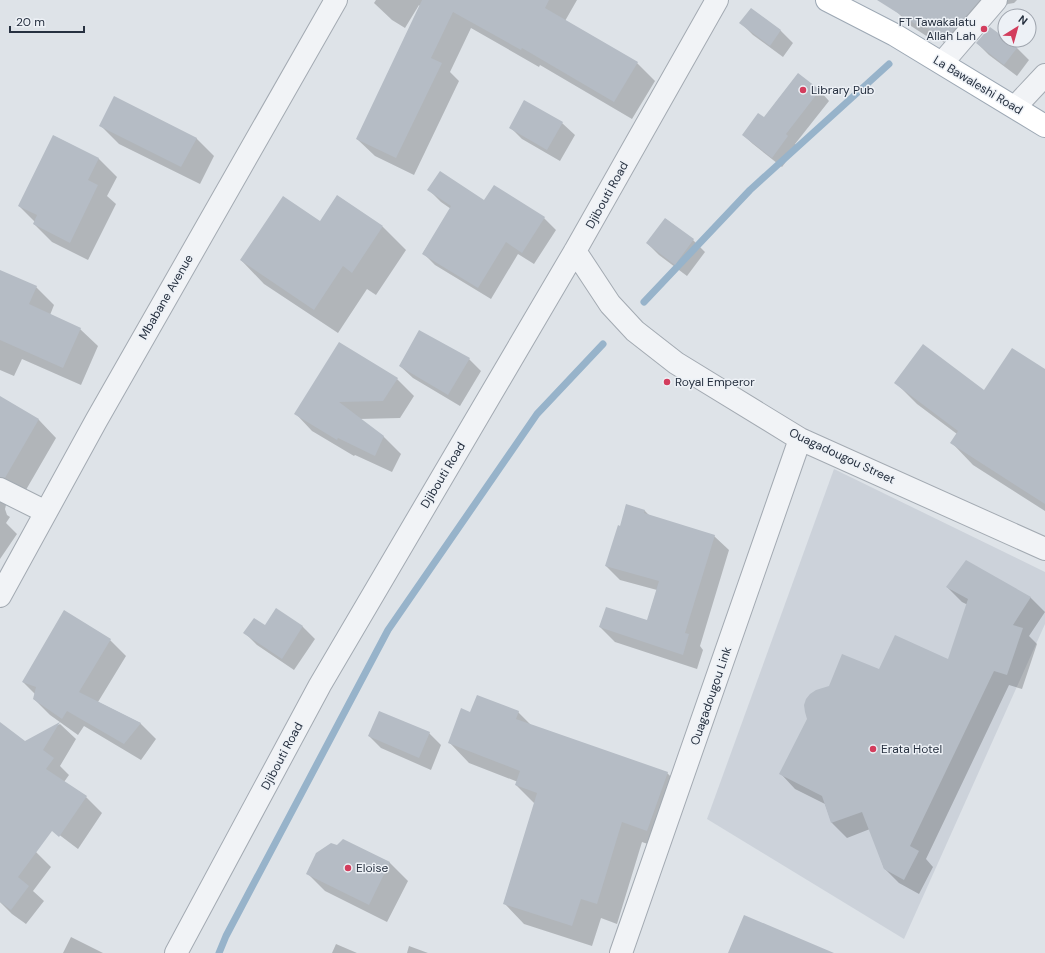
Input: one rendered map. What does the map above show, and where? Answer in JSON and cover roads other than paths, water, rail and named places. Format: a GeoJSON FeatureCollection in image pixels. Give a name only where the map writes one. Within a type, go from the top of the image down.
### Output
{"type":"FeatureCollection","features":[{"type":"Feature","properties":{"kind":"main road","name":"La Bawaleshi Road"},"geometry":{"type":"LineString","coordinates":[[827,0],[895,35],[1045,126]]}},
{"type":"Feature","properties":{"kind":"street","name":"Mbabane Avenue"},"geometry":{"type":"LineString","coordinates":[[0,596],[104,407],[336,0]]}},
{"type":"Feature","properties":{"kind":"street","name":"Djibouti Road"},"geometry":{"type":"LineString","coordinates":[[176,953],[320,685],[575,251],[717,0]]}},
{"type":"Feature","properties":{"kind":"street"},"geometry":{"type":"LineString","coordinates":[[942,63],[996,0]]}},
{"type":"Feature","properties":{"kind":"street"},"geometry":{"type":"LineString","coordinates":[[1014,107],[1045,76]]}},
{"type":"Feature","properties":{"kind":"street","name":"Ouagadougou Street"},"geometry":{"type":"LineString","coordinates":[[575,251],[610,304],[635,331],[676,363],[800,439],[1045,549]]}},
{"type":"Feature","properties":{"kind":"street","name":"Ouagadougou Link"},"geometry":{"type":"LineString","coordinates":[[621,953],[800,439]]}},
{"type":"Feature","properties":{"kind":"street"},"geometry":{"type":"LineString","coordinates":[[0,489],[46,512]]}},
{"type":"Feature","properties":{"kind":"waterway"},"geometry":{"type":"LineString","coordinates":[[644,302],[750,190],[889,64]]}},
{"type":"Feature","properties":{"kind":"waterway"},"geometry":{"type":"LineString","coordinates":[[219,953],[226,936],[388,630],[537,414],[603,344]]}},
{"type":"Feature","properties":{"kind":"place","name":"FT Tawakalatu Allah Lah"},"geometry":{"type":"Point","coordinates":[984,29]}},
{"type":"Feature","properties":{"kind":"place","name":"Library Pub"},"geometry":{"type":"Point","coordinates":[803,90]}},
{"type":"Feature","properties":{"kind":"place","name":"Royal Emperor"},"geometry":{"type":"Point","coordinates":[667,382]}},
{"type":"Feature","properties":{"kind":"place","name":"Erata Hotel"},"geometry":{"type":"Point","coordinates":[873,749]}},
{"type":"Feature","properties":{"kind":"place","name":"Eloise"},"geometry":{"type":"Point","coordinates":[348,868]}}]}
